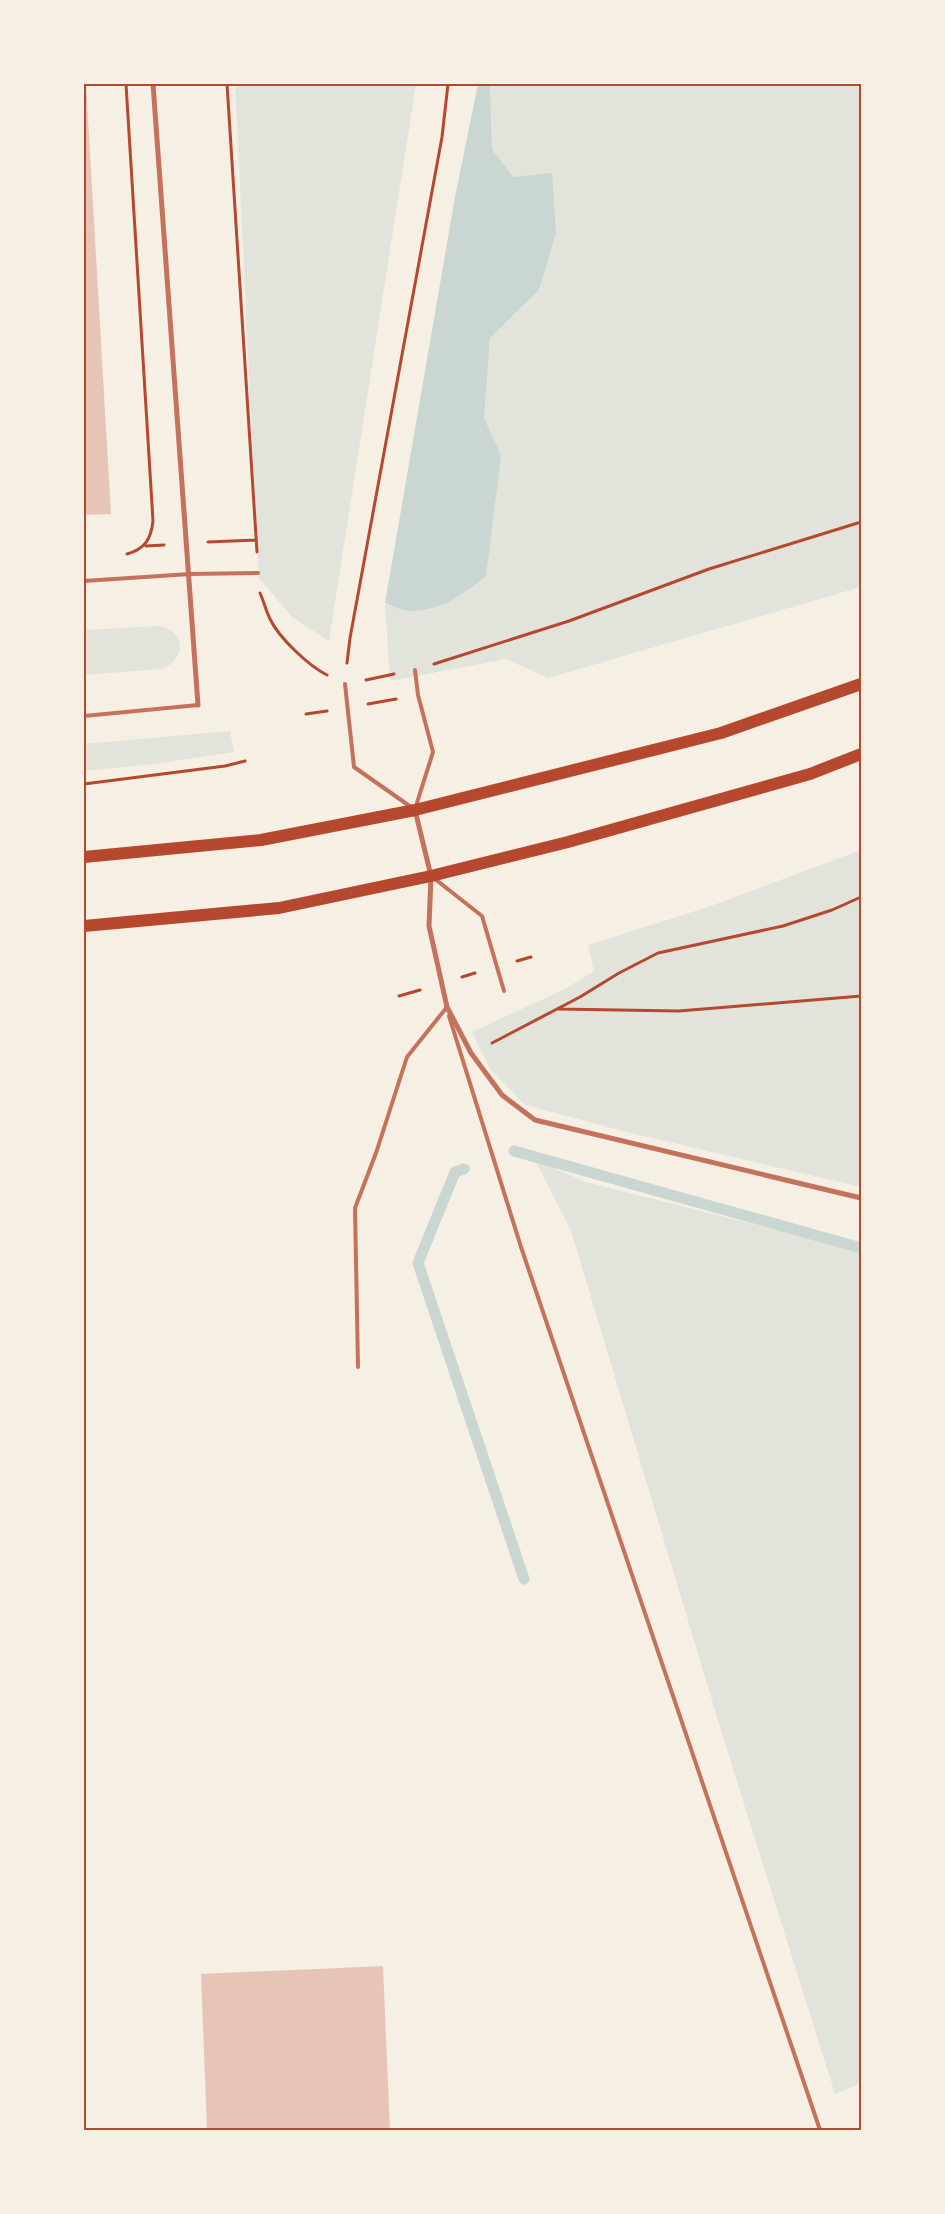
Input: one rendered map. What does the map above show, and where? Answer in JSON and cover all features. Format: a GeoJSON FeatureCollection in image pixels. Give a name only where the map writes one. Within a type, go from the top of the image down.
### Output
{"type":"FeatureCollection","features":[{"type":"Feature","properties":{"kind":"main road"},"geometry":{"type":"LineString","coordinates":[[84,857],[260,840],[415,810],[721,733],[861,684]]}},
{"type":"Feature","properties":{"kind":"main road"},"geometry":{"type":"LineString","coordinates":[[84,926],[279,908],[431,876],[568,842],[810,774],[861,754]]}},
{"type":"Feature","properties":{"kind":"street"},"geometry":{"type":"LineString","coordinates":[[153,84],[198,705]]}},
{"type":"Feature","properties":{"kind":"street"},"geometry":{"type":"LineString","coordinates":[[415,810],[431,876],[429,926],[446,1007],[471,1053],[502,1094],[535,1120],[861,1198]]}},
{"type":"Feature","properties":{"kind":"lane"},"geometry":{"type":"LineString","coordinates":[[84,581],[190,574],[258,573]]}},
{"type":"Feature","properties":{"kind":"lane"},"geometry":{"type":"LineString","coordinates":[[345,684],[354,767],[415,810],[433,752],[418,695],[414,670]]}},
{"type":"Feature","properties":{"kind":"lane"},"geometry":{"type":"LineString","coordinates":[[84,716],[198,705]]}},
{"type":"Feature","properties":{"kind":"lane"},"geometry":{"type":"LineString","coordinates":[[431,876],[482,916],[504,991]]}},
{"type":"Feature","properties":{"kind":"lane"},"geometry":{"type":"LineString","coordinates":[[358,1367],[356,1208],[407,1057],[446,1007]]}},
{"type":"Feature","properties":{"kind":"lane"},"geometry":{"type":"LineString","coordinates":[[446,1007],[521,1247],[820,2130]]}},
{"type":"Feature","properties":{"kind":"path"},"geometry":{"type":"LineString","coordinates":[[125,555],[136,552],[145,546],[151,534],[153,521],[126,84]]}},
{"type":"Feature","properties":{"kind":"path"},"geometry":{"type":"LineString","coordinates":[[227,84],[260,593],[270,621],[290,645],[316,669],[345,684],[414,670],[569,621],[710,569],[861,522]]}},
{"type":"Feature","properties":{"kind":"path"},"geometry":{"type":"LineString","coordinates":[[345,684],[350,638],[442,136],[448,84]]}},
{"type":"Feature","properties":{"kind":"path"},"geometry":{"type":"LineString","coordinates":[[306,714],[418,695]]}},
{"type":"Feature","properties":{"kind":"path"},"geometry":{"type":"LineString","coordinates":[[84,784],[225,766],[245,761]]}},
{"type":"Feature","properties":{"kind":"path"},"geometry":{"type":"LineString","coordinates":[[471,1053],[558,1009],[619,973],[658,953],[783,926],[832,910],[861,896]]}},
{"type":"Feature","properties":{"kind":"path"},"geometry":{"type":"LineString","coordinates":[[558,1009],[679,1011],[861,996]]}},
{"type":"Feature","properties":{"kind":"shaded area"},"geometry":{"type":"Polygon","coordinates":[[[235,84],[416,84],[329,641],[293,618],[259,578],[235,84]]]}},
{"type":"Feature","properties":{"kind":"shaded area"},"geometry":{"type":"Polygon","coordinates":[[[478,84],[490,86],[492,149],[513,177],[552,173],[556,233],[539,290],[490,338],[484,418],[501,455],[486,576],[452,600],[433,608],[409,611],[385,603],[455,197],[478,84]]]}},
{"type":"Feature","properties":{"kind":"shaded area"},"geometry":{"type":"Polygon","coordinates":[[[486,84],[861,84],[861,587],[548,678],[506,659],[390,681],[385,604],[411,611],[501,455],[484,418],[490,338],[539,290],[514,178],[492,149],[490,86],[486,84]]]}},
{"type":"Feature","properties":{"kind":"shaded area"},"geometry":{"type":"Polygon","coordinates":[[[159,626],[174,633],[178,639],[179,652],[176,659],[170,664],[162,669],[84,675],[84,630],[159,626]]]}},
{"type":"Feature","properties":{"kind":"shaded area"},"geometry":{"type":"Polygon","coordinates":[[[230,731],[234,752],[154,764],[84,771],[84,744],[230,731]]]}},
{"type":"Feature","properties":{"kind":"shaded area"},"geometry":{"type":"Polygon","coordinates":[[[861,850],[861,1187],[627,1132],[525,1105],[490,1069],[472,1032],[565,989],[594,971],[588,945],[708,907],[861,850]]]}},
{"type":"Feature","properties":{"kind":"shaded area"},"geometry":{"type":"Polygon","coordinates":[[[535,1160],[586,1182],[861,1251],[861,2083],[835,2094],[723,1737],[571,1231],[535,1160]]]}},
{"type":"Feature","properties":{"kind":"building"},"geometry":{"type":"Polygon","coordinates":[[[84,84],[86,84],[111,514],[84,515],[84,84]]]}},
{"type":"Feature","properties":{"kind":"building"},"geometry":{"type":"Polygon","coordinates":[[[383,1966],[390,2130],[207,2130],[201,1974],[383,1966]]]}},
{"type":"Feature","properties":{"kind":"waterway"},"geometry":{"type":"LineString","coordinates":[[514,1151],[861,1248]]}},
{"type":"Feature","properties":{"kind":"waterway"},"geometry":{"type":"LineString","coordinates":[[464,1169],[455,1172],[418,1263],[524,1579]]}}]}
